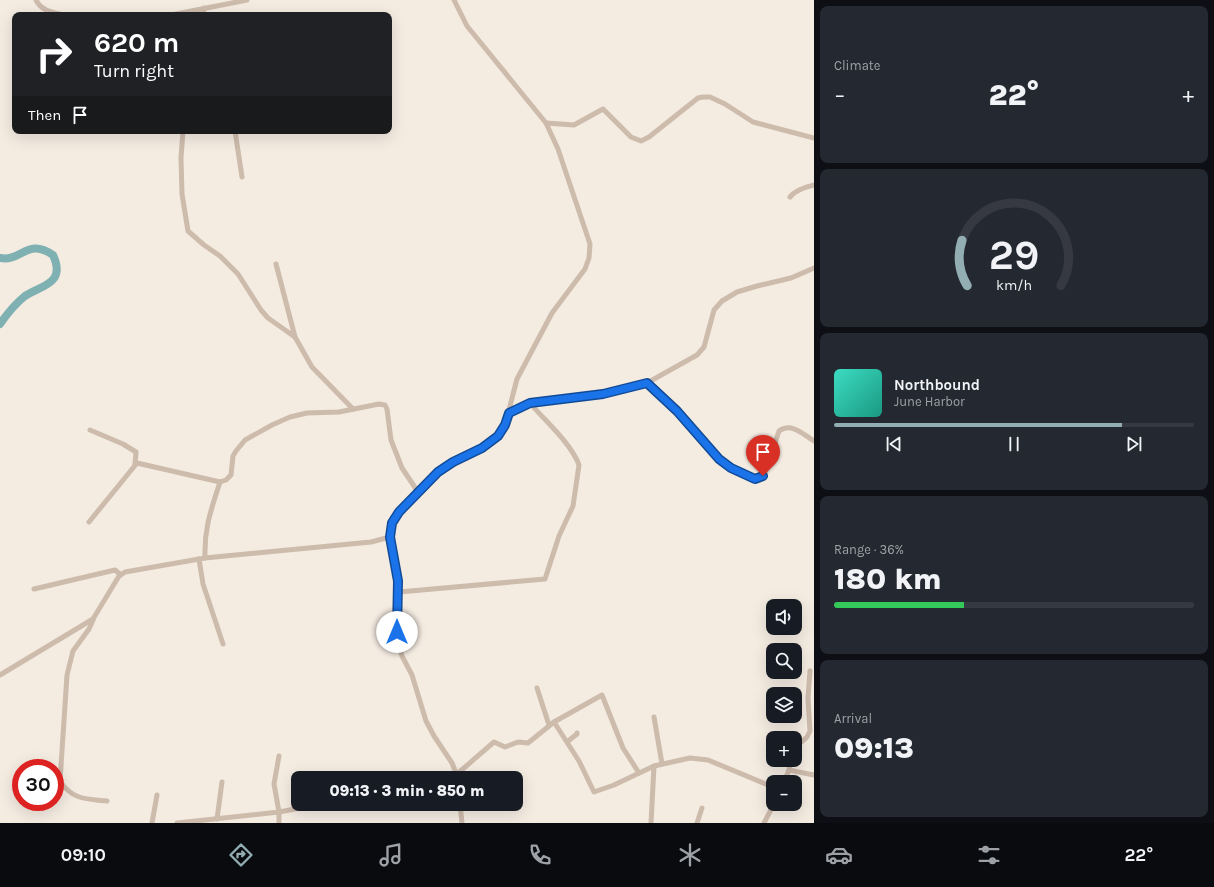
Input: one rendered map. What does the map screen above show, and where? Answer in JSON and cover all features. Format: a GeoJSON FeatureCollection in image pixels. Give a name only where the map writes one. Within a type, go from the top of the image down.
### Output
{"type":"FeatureCollection","features":[{"type":"Feature","properties":{"kind":"street"},"geometry":{"type":"LineString","coordinates":[[36,0],[38,6],[43,10],[51,12]]}},
{"type":"Feature","properties":{"kind":"street"},"geometry":{"type":"LineString","coordinates":[[186,12],[247,0]]}},
{"type":"Feature","properties":{"kind":"street"},"geometry":{"type":"LineString","coordinates":[[454,0],[467,26],[546,123],[558,149],[590,244],[589,258],[585,269],[552,312],[517,379],[509,413],[505,425],[498,436],[490,443],[453,462],[438,472],[399,512],[392,523],[390,537],[398,581],[396,623],[398,642],[402,656],[412,675],[426,721],[454,771]]}},
{"type":"Feature","properties":{"kind":"street"},"geometry":{"type":"LineString","coordinates":[[203,12],[204,8]]}},
{"type":"Feature","properties":{"kind":"street"},"geometry":{"type":"LineString","coordinates":[[546,123],[574,125],[603,109],[631,137],[641,140],[649,137],[698,98],[710,97],[753,122],[814,138]]}},
{"type":"Feature","properties":{"kind":"street"},"geometry":{"type":"LineString","coordinates":[[183,134],[181,158],[182,194],[188,231],[220,256],[238,274],[261,310],[268,318],[296,337]]}},
{"type":"Feature","properties":{"kind":"street"},"geometry":{"type":"LineString","coordinates":[[235,134],[242,176]]}},
{"type":"Feature","properties":{"kind":"street"},"geometry":{"type":"LineString","coordinates":[[790,197],[792,194],[806,187],[814,185]]}},
{"type":"Feature","properties":{"kind":"street"},"geometry":{"type":"LineString","coordinates":[[276,264],[296,337],[312,368],[353,409]]}},
{"type":"Feature","properties":{"kind":"street"},"geometry":{"type":"LineString","coordinates":[[509,413],[530,403],[603,394],[647,383],[696,354],[704,347],[714,310],[722,301],[737,292],[791,278],[814,268]]}},
{"type":"Feature","properties":{"kind":"street"},"geometry":{"type":"LineString","coordinates":[[647,383],[677,411],[719,459],[731,468],[755,479],[760,478],[765,473],[779,430],[789,426],[814,441]]}},
{"type":"Feature","properties":{"kind":"street"},"geometry":{"type":"LineString","coordinates":[[398,592],[545,579],[559,536],[573,506],[579,465],[577,458],[530,403]]}},
{"type":"Feature","properties":{"kind":"street"},"geometry":{"type":"LineString","coordinates":[[135,464],[142,463],[220,482],[229,478],[233,456],[245,440],[272,425],[290,417],[307,414],[339,412],[379,404],[385,405],[391,440],[402,468],[418,492]]}},
{"type":"Feature","properties":{"kind":"street"},"geometry":{"type":"LineString","coordinates":[[89,522],[135,464],[136,452],[123,444],[90,430]]}},
{"type":"Feature","properties":{"kind":"street"},"geometry":{"type":"LineString","coordinates":[[205,558],[206,533],[220,482]]}},
{"type":"Feature","properties":{"kind":"street"},"geometry":{"type":"LineString","coordinates":[[61,759],[67,675],[73,650],[89,629],[121,575],[125,572],[205,558],[371,542],[390,537]]}},
{"type":"Feature","properties":{"kind":"street"},"geometry":{"type":"LineString","coordinates":[[199,559],[203,584],[223,644]]}},
{"type":"Feature","properties":{"kind":"street"},"geometry":{"type":"LineString","coordinates":[[34,589],[115,570],[121,575]]}},
{"type":"Feature","properties":{"kind":"street"},"geometry":{"type":"LineString","coordinates":[[0,675],[93,620]]}},
{"type":"Feature","properties":{"kind":"street"},"geometry":{"type":"LineString","coordinates":[[802,742],[807,737],[810,731],[808,698],[810,671]]}},
{"type":"Feature","properties":{"kind":"street"},"geometry":{"type":"LineString","coordinates":[[537,688],[549,725]]}},
{"type":"Feature","properties":{"kind":"street"},"geometry":{"type":"LineString","coordinates":[[462,771],[494,742],[505,747],[518,742],[528,743],[549,725],[602,695],[623,748],[639,773]]}},
{"type":"Feature","properties":{"kind":"street"},"geometry":{"type":"LineString","coordinates":[[654,717],[662,764]]}},
{"type":"Feature","properties":{"kind":"street"},"geometry":{"type":"LineString","coordinates":[[554,722],[567,742],[594,792],[614,785],[654,766],[690,758],[708,760],[766,785]]}},
{"type":"Feature","properties":{"kind":"street"},"geometry":{"type":"LineString","coordinates":[[567,742],[577,733]]}},
{"type":"Feature","properties":{"kind":"street"},"geometry":{"type":"LineString","coordinates":[[279,756],[274,784],[279,812],[279,823]]}},
{"type":"Feature","properties":{"kind":"street"},"geometry":{"type":"LineString","coordinates":[[651,823],[654,766]]}},
{"type":"Feature","properties":{"kind":"street"},"geometry":{"type":"LineString","coordinates":[[787,775],[790,767]]}},
{"type":"Feature","properties":{"kind":"street"},"geometry":{"type":"LineString","coordinates":[[789,770],[814,775]]}},
{"type":"Feature","properties":{"kind":"street"},"geometry":{"type":"LineString","coordinates":[[217,819],[222,782]]}},
{"type":"Feature","properties":{"kind":"street"},"geometry":{"type":"LineString","coordinates":[[64,787],[74,796],[107,801]]}},
{"type":"Feature","properties":{"kind":"street"},"geometry":{"type":"LineString","coordinates":[[152,823],[157,795]]}},
{"type":"Feature","properties":{"kind":"street"},"geometry":{"type":"LineString","coordinates":[[697,823],[702,808]]}},
{"type":"Feature","properties":{"kind":"street"},"geometry":{"type":"LineString","coordinates":[[177,823],[291,810]]}},
{"type":"Feature","properties":{"kind":"street"},"geometry":{"type":"LineString","coordinates":[[461,811],[462,823]]}},
{"type":"Feature","properties":{"kind":"street"},"geometry":{"type":"LineString","coordinates":[[764,823],[770,811]]}},
{"type":"Feature","properties":{"kind":"waterway"},"geometry":{"type":"LineString","coordinates":[[0,258],[14,257],[25,251],[37,248],[53,255],[57,272],[51,282],[21,299],[11,309],[0,324]]}},
{"type":"Feature","properties":{"kind":"route"},"geometry":{"type":"LineString","coordinates":[[397,632],[398,581],[390,537],[392,523],[399,512],[438,472],[453,462],[490,443],[498,436],[505,425],[509,413],[530,403],[603,394],[647,383],[677,411],[719,459],[742,474],[755,479],[763,476]]}}]}
